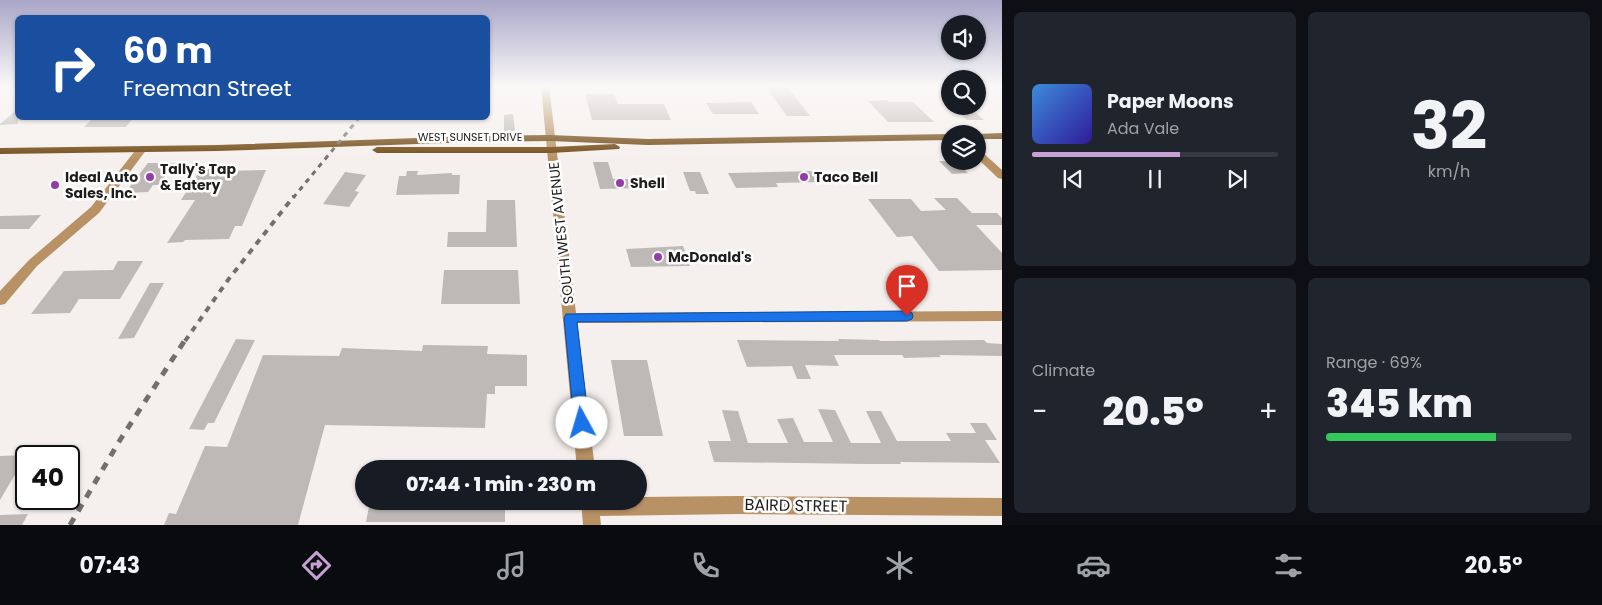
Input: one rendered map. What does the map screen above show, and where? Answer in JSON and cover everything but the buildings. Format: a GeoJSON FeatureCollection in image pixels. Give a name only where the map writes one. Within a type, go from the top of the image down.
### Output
{"type":"FeatureCollection","features":[{"type":"Feature","properties":{"kind":"main road"},"geometry":{"type":"LineString","coordinates":[[986,136],[1002,136]]}},
{"type":"Feature","properties":{"kind":"main road","name":"WEST SUNSET DRIVE"},"geometry":{"type":"LineString","coordinates":[[0,151],[292,146],[399,150],[550,144],[636,145],[648,142],[941,137]]}},
{"type":"Feature","properties":{"kind":"street","name":"SOUTH WEST AVENUE"},"geometry":{"type":"LineString","coordinates":[[547,110],[585,460]]}},
{"type":"Feature","properties":{"kind":"street"},"geometry":{"type":"LineString","coordinates":[[0,300],[33,263],[95,210],[142,149]]}},
{"type":"Feature","properties":{"kind":"street"},"geometry":{"type":"LineString","coordinates":[[986,161],[1002,176]]}},
{"type":"Feature","properties":{"kind":"street"},"geometry":{"type":"LineString","coordinates":[[570,318],[1002,316]]}},
{"type":"Feature","properties":{"kind":"street","name":"BAIRD STREET"},"geometry":{"type":"LineString","coordinates":[[647,504],[1002,507]]}},
{"type":"Feature","properties":{"kind":"street"},"geometry":{"type":"LineString","coordinates":[[591,510],[592,525]]}},
{"type":"Feature","properties":{"kind":"railway"},"geometry":{"type":"LineString","coordinates":[[293,198],[357,120]]}},
{"type":"Feature","properties":{"kind":"railway"},"geometry":{"type":"LineString","coordinates":[[185,341],[228,280],[294,196]]}},
{"type":"Feature","properties":{"kind":"railway"},"geometry":{"type":"LineString","coordinates":[[70,525],[120,440],[185,340]]}},
{"type":"Feature","properties":{"kind":"place","name":"Tally's Tap & Eatery"},"geometry":{"type":"Point","coordinates":[150,177]}},
{"type":"Feature","properties":{"kind":"place","name":"Taco Bell"},"geometry":{"type":"Point","coordinates":[804,177]}},
{"type":"Feature","properties":{"kind":"place","name":"Shell"},"geometry":{"type":"Point","coordinates":[620,183]}},
{"type":"Feature","properties":{"kind":"place","name":"Ideal Auto Sales, Inc."},"geometry":{"type":"Point","coordinates":[55,185]}},
{"type":"Feature","properties":{"kind":"place","name":"McDonald's"},"geometry":{"type":"Point","coordinates":[658,257]}},
{"type":"Feature","properties":{"kind":"route"},"geometry":{"type":"LineString","coordinates":[[582,423],[570,318],[907,316]]}}]}
